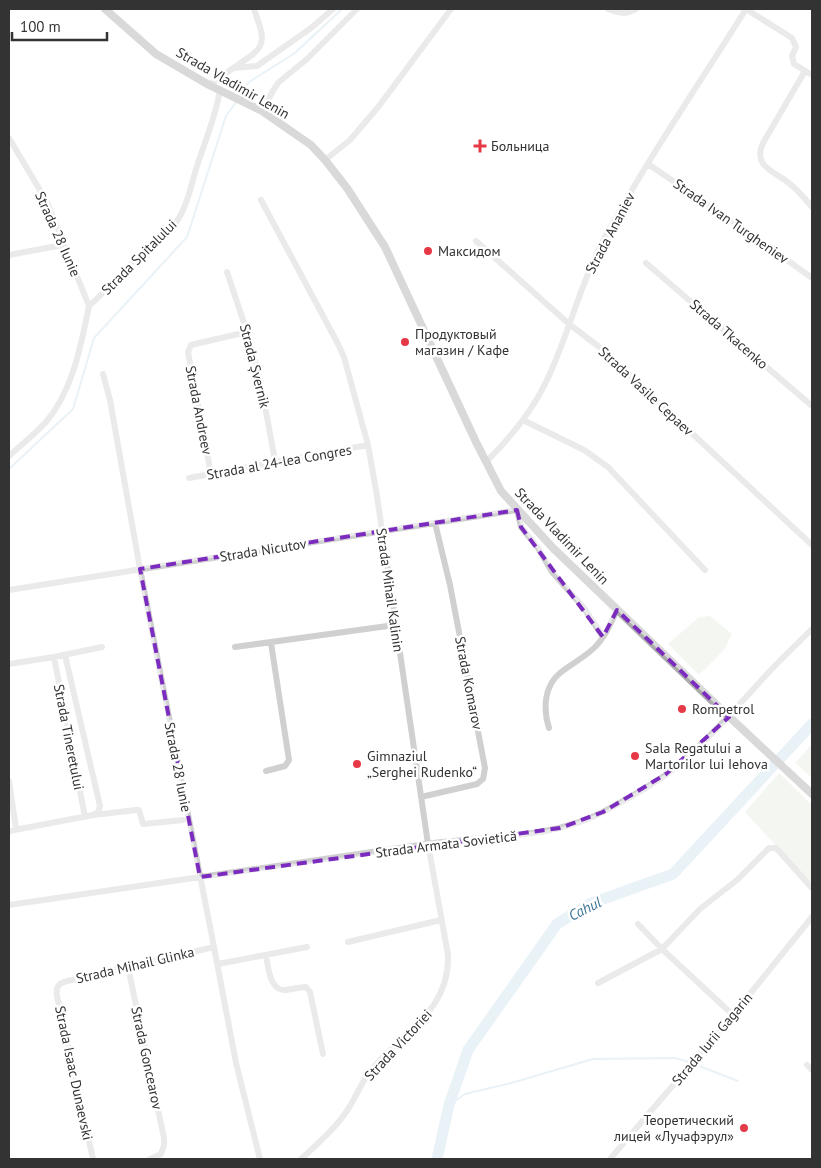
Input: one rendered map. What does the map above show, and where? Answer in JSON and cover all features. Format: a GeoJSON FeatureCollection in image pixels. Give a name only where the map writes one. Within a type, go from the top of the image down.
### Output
{"type":"FeatureCollection","features":[{"type":"Feature","properties":{"kind":"main road","name":"Strada Vladimir Lenin"},"geometry":{"type":"LineString","coordinates":[[105,9],[156,54],[260,110],[310,145],[325,160],[347,188],[384,247],[501,491],[553,548],[812,794]]}},
{"type":"Feature","properties":{"kind":"street"},"geometry":{"type":"LineString","coordinates":[[209,84],[259,50],[263,37],[254,9]]}},
{"type":"Feature","properties":{"kind":"street"},"geometry":{"type":"LineString","coordinates":[[234,68],[256,66],[311,28],[333,9]]}},
{"type":"Feature","properties":{"kind":"street"},"geometry":{"type":"LineString","coordinates":[[260,110],[274,89],[326,41],[357,9]]}},
{"type":"Feature","properties":{"kind":"street"},"geometry":{"type":"LineString","coordinates":[[325,160],[350,140],[379,106],[451,9]]}},
{"type":"Feature","properties":{"kind":"street"},"geometry":{"type":"LineString","coordinates":[[608,9],[618,13],[633,10]]}},
{"type":"Feature","properties":{"kind":"street"},"geometry":{"type":"LineString","coordinates":[[746,9],[792,38],[796,47],[792,60],[794,64],[812,75]]}},
{"type":"Feature","properties":{"kind":"street","name":"Strada Ananiev"},"geometry":{"type":"LineString","coordinates":[[486,462],[523,420],[545,386],[590,269],[600,248],[648,164],[746,9]]}},
{"type":"Feature","properties":{"kind":"street"},"geometry":{"type":"LineString","coordinates":[[259,50],[264,52],[269,58]]}},
{"type":"Feature","properties":{"kind":"street"},"geometry":{"type":"LineString","coordinates":[[805,71],[763,143],[759,154],[766,168],[790,184],[812,207]]}},
{"type":"Feature","properties":{"kind":"street","name":"Strada Spitalului"},"geometry":{"type":"LineString","coordinates":[[89,306],[178,220],[186,202],[198,160],[210,131],[222,91]]}},
{"type":"Feature","properties":{"kind":"street","name":"Strada 28 Iunie"},"geometry":{"type":"LineString","coordinates":[[9,138],[47,202],[89,306]]}},
{"type":"Feature","properties":{"kind":"street","name":"Strada Ivan Turgheniev"},"geometry":{"type":"LineString","coordinates":[[648,164],[812,278]]}},
{"type":"Feature","properties":{"kind":"street","name":"Strada Mihail Kalinin"},"geometry":{"type":"LineString","coordinates":[[261,200],[340,350],[351,380],[368,445],[428,844],[446,940],[448,968],[438,1000]]}},
{"type":"Feature","properties":{"kind":"street","name":"Strada Vasile Cepaev"},"geometry":{"type":"LineString","coordinates":[[476,241],[569,324],[598,346],[812,545]]}},
{"type":"Feature","properties":{"kind":"street"},"geometry":{"type":"LineString","coordinates":[[9,255],[63,245]]}},
{"type":"Feature","properties":{"kind":"street","name":"Strada Tkacenko"},"geometry":{"type":"LineString","coordinates":[[646,263],[812,406]]}},
{"type":"Feature","properties":{"kind":"street","name":"Strada Șvernik"},"geometry":{"type":"LineString","coordinates":[[227,272],[260,379],[275,462]]}},
{"type":"Feature","properties":{"kind":"street"},"geometry":{"type":"LineString","coordinates":[[9,456],[46,422],[61,399],[73,372],[89,306]]}},
{"type":"Feature","properties":{"kind":"street","name":"Strada Andreev"},"geometry":{"type":"LineString","coordinates":[[212,474],[188,352],[191,345],[247,332]]}},
{"type":"Feature","properties":{"kind":"street","name":"Strada 28 Iunie"},"geometry":{"type":"LineString","coordinates":[[102,374],[110,400],[140,569],[236,1063],[260,1159]]}},
{"type":"Feature","properties":{"kind":"street"},"geometry":{"type":"LineString","coordinates":[[523,420],[584,450],[608,467],[705,570]]}},
{"type":"Feature","properties":{"kind":"street","name":"Strada al 24-lea Congres"},"geometry":{"type":"LineString","coordinates":[[190,478],[368,445]]}},
{"type":"Feature","properties":{"kind":"street"},"geometry":{"type":"LineString","coordinates":[[517,510],[521,527],[538,548],[552,572],[584,608],[603,636]]}},
{"type":"Feature","properties":{"kind":"street","name":"Strada Nicutov"},"geometry":{"type":"LineString","coordinates":[[9,590],[517,510]]}},
{"type":"Feature","properties":{"kind":"street","name":"Strada Komarov"},"geometry":{"type":"LineString","coordinates":[[421,797],[477,784],[484,779],[485,768],[450,585],[435,523]]}},
{"type":"Feature","properties":{"kind":"street"},"geometry":{"type":"LineString","coordinates":[[549,728],[545,707],[554,679],[588,654],[603,636],[618,610]]}},
{"type":"Feature","properties":{"kind":"street"},"geometry":{"type":"LineString","coordinates":[[235,647],[395,625]]}},
{"type":"Feature","properties":{"kind":"street","name":"Strada Armata Sovietică"},"geometry":{"type":"LineString","coordinates":[[9,905],[428,844],[530,834],[584,821],[638,792],[666,774],[714,733],[769,672],[812,629]]}},
{"type":"Feature","properties":{"kind":"street"},"geometry":{"type":"LineString","coordinates":[[266,771],[285,766],[289,760],[271,643]]}},
{"type":"Feature","properties":{"kind":"street"},"geometry":{"type":"LineString","coordinates":[[9,664],[54,658],[102,647]]}},
{"type":"Feature","properties":{"kind":"street","name":"Strada Tineretului"},"geometry":{"type":"LineString","coordinates":[[65,655],[100,806],[98,812],[92,815]]}},
{"type":"Feature","properties":{"kind":"street","name":"Strada Tineretului"},"geometry":{"type":"LineString","coordinates":[[54,658],[85,817]]}},
{"type":"Feature","properties":{"kind":"street"},"geometry":{"type":"LineString","coordinates":[[9,781],[12,830],[92,815],[136,810],[139,810],[142,824],[183,820]]}},
{"type":"Feature","properties":{"kind":"street"},"geometry":{"type":"LineString","coordinates":[[598,983],[662,949],[700,909],[738,880],[769,848],[776,848],[812,888]]}},
{"type":"Feature","properties":{"kind":"street","name":"Strada Iurii Gagarin"},"geometry":{"type":"LineString","coordinates":[[610,1159],[733,1015],[812,917]]}},
{"type":"Feature","properties":{"kind":"street"},"geometry":{"type":"LineString","coordinates":[[348,942],[441,920]]}},
{"type":"Feature","properties":{"kind":"street"},"geometry":{"type":"LineString","coordinates":[[638,924],[733,1015]]}},
{"type":"Feature","properties":{"kind":"street","name":"Strada Mihail Glinka"},"geometry":{"type":"LineString","coordinates":[[57,986],[64,982],[214,947]]}},
{"type":"Feature","properties":{"kind":"street"},"geometry":{"type":"LineString","coordinates":[[218,964],[307,947]]}},
{"type":"Feature","properties":{"kind":"street"},"geometry":{"type":"LineString","coordinates":[[266,955],[274,985],[278,989],[306,987],[310,992],[323,1054]]}},
{"type":"Feature","properties":{"kind":"street","name":"Strada Goncearov"},"geometry":{"type":"LineString","coordinates":[[128,967],[164,1138],[161,1154],[150,1159]]}},
{"type":"Feature","properties":{"kind":"street","name":"Strada Isaac Dunaevski"},"geometry":{"type":"LineString","coordinates":[[57,986],[57,996],[93,1159]]}},
{"type":"Feature","properties":{"kind":"street","name":"Strada Victoriei"},"geometry":{"type":"LineString","coordinates":[[301,1159],[344,1116],[372,1070],[426,1016],[438,1000]]}},
{"type":"Feature","properties":{"kind":"highlighted area"},"geometry":{"type":"Polygon","coordinates":[[[517,510],[521,527],[603,637],[617,610],[729,717],[666,774],[603,812],[560,828],[200,877],[140,569],[517,510]]]}},
{"type":"Feature","properties":{"kind":"shaded area"},"geometry":{"type":"Polygon","coordinates":[[[710,616],[732,634],[724,650],[699,675],[668,644],[699,617],[710,616]]]}},
{"type":"Feature","properties":{"kind":"shaded area"},"geometry":{"type":"Polygon","coordinates":[[[812,744],[812,778],[795,763],[812,744]]]}},
{"type":"Feature","properties":{"kind":"shaded area"},"geometry":{"type":"Polygon","coordinates":[[[779,773],[812,805],[812,885],[745,812],[779,773]]]}},
{"type":"Feature","properties":{"kind":"waterway"},"geometry":{"type":"LineString","coordinates":[[238,98],[249,82],[295,53],[342,9]]}},
{"type":"Feature","properties":{"kind":"waterway"},"geometry":{"type":"LineString","coordinates":[[9,469],[73,409],[94,338],[187,237],[226,116],[236,102]]}},
{"type":"Feature","properties":{"kind":"waterway","name":"Cahul"},"geometry":{"type":"LineString","coordinates":[[437,1159],[449,1105],[468,1050],[557,924],[589,904],[673,874],[812,724]]}},
{"type":"Feature","properties":{"kind":"waterway"},"geometry":{"type":"LineString","coordinates":[[449,1105],[465,1094],[511,1083],[593,1059],[675,1058],[689,1062]]}},
{"type":"Feature","properties":{"kind":"waterway"},"geometry":{"type":"LineString","coordinates":[[694,1064],[738,1081]]}},
{"type":"Feature","properties":{"kind":"place","name":"Больница"},"geometry":{"type":"Point","coordinates":[480,146]}},
{"type":"Feature","properties":{"kind":"place","name":"Максидом"},"geometry":{"type":"Point","coordinates":[428,251]}},
{"type":"Feature","properties":{"kind":"place","name":"Продуктовый магазин / Кафе"},"geometry":{"type":"Point","coordinates":[405,342]}},
{"type":"Feature","properties":{"kind":"place","name":"Rompetrol"},"geometry":{"type":"Point","coordinates":[682,709]}},
{"type":"Feature","properties":{"kind":"place","name":"Sala Regatului a Martorilor lui Iehova"},"geometry":{"type":"Point","coordinates":[635,756]}},
{"type":"Feature","properties":{"kind":"place","name":"Gimnaziul „Serghei Rudenko“"},"geometry":{"type":"Point","coordinates":[357,764]}},
{"type":"Feature","properties":{"kind":"place","name":"Теоретический лицей «Лучафэрул»"},"geometry":{"type":"Point","coordinates":[744,1128]}}]}
